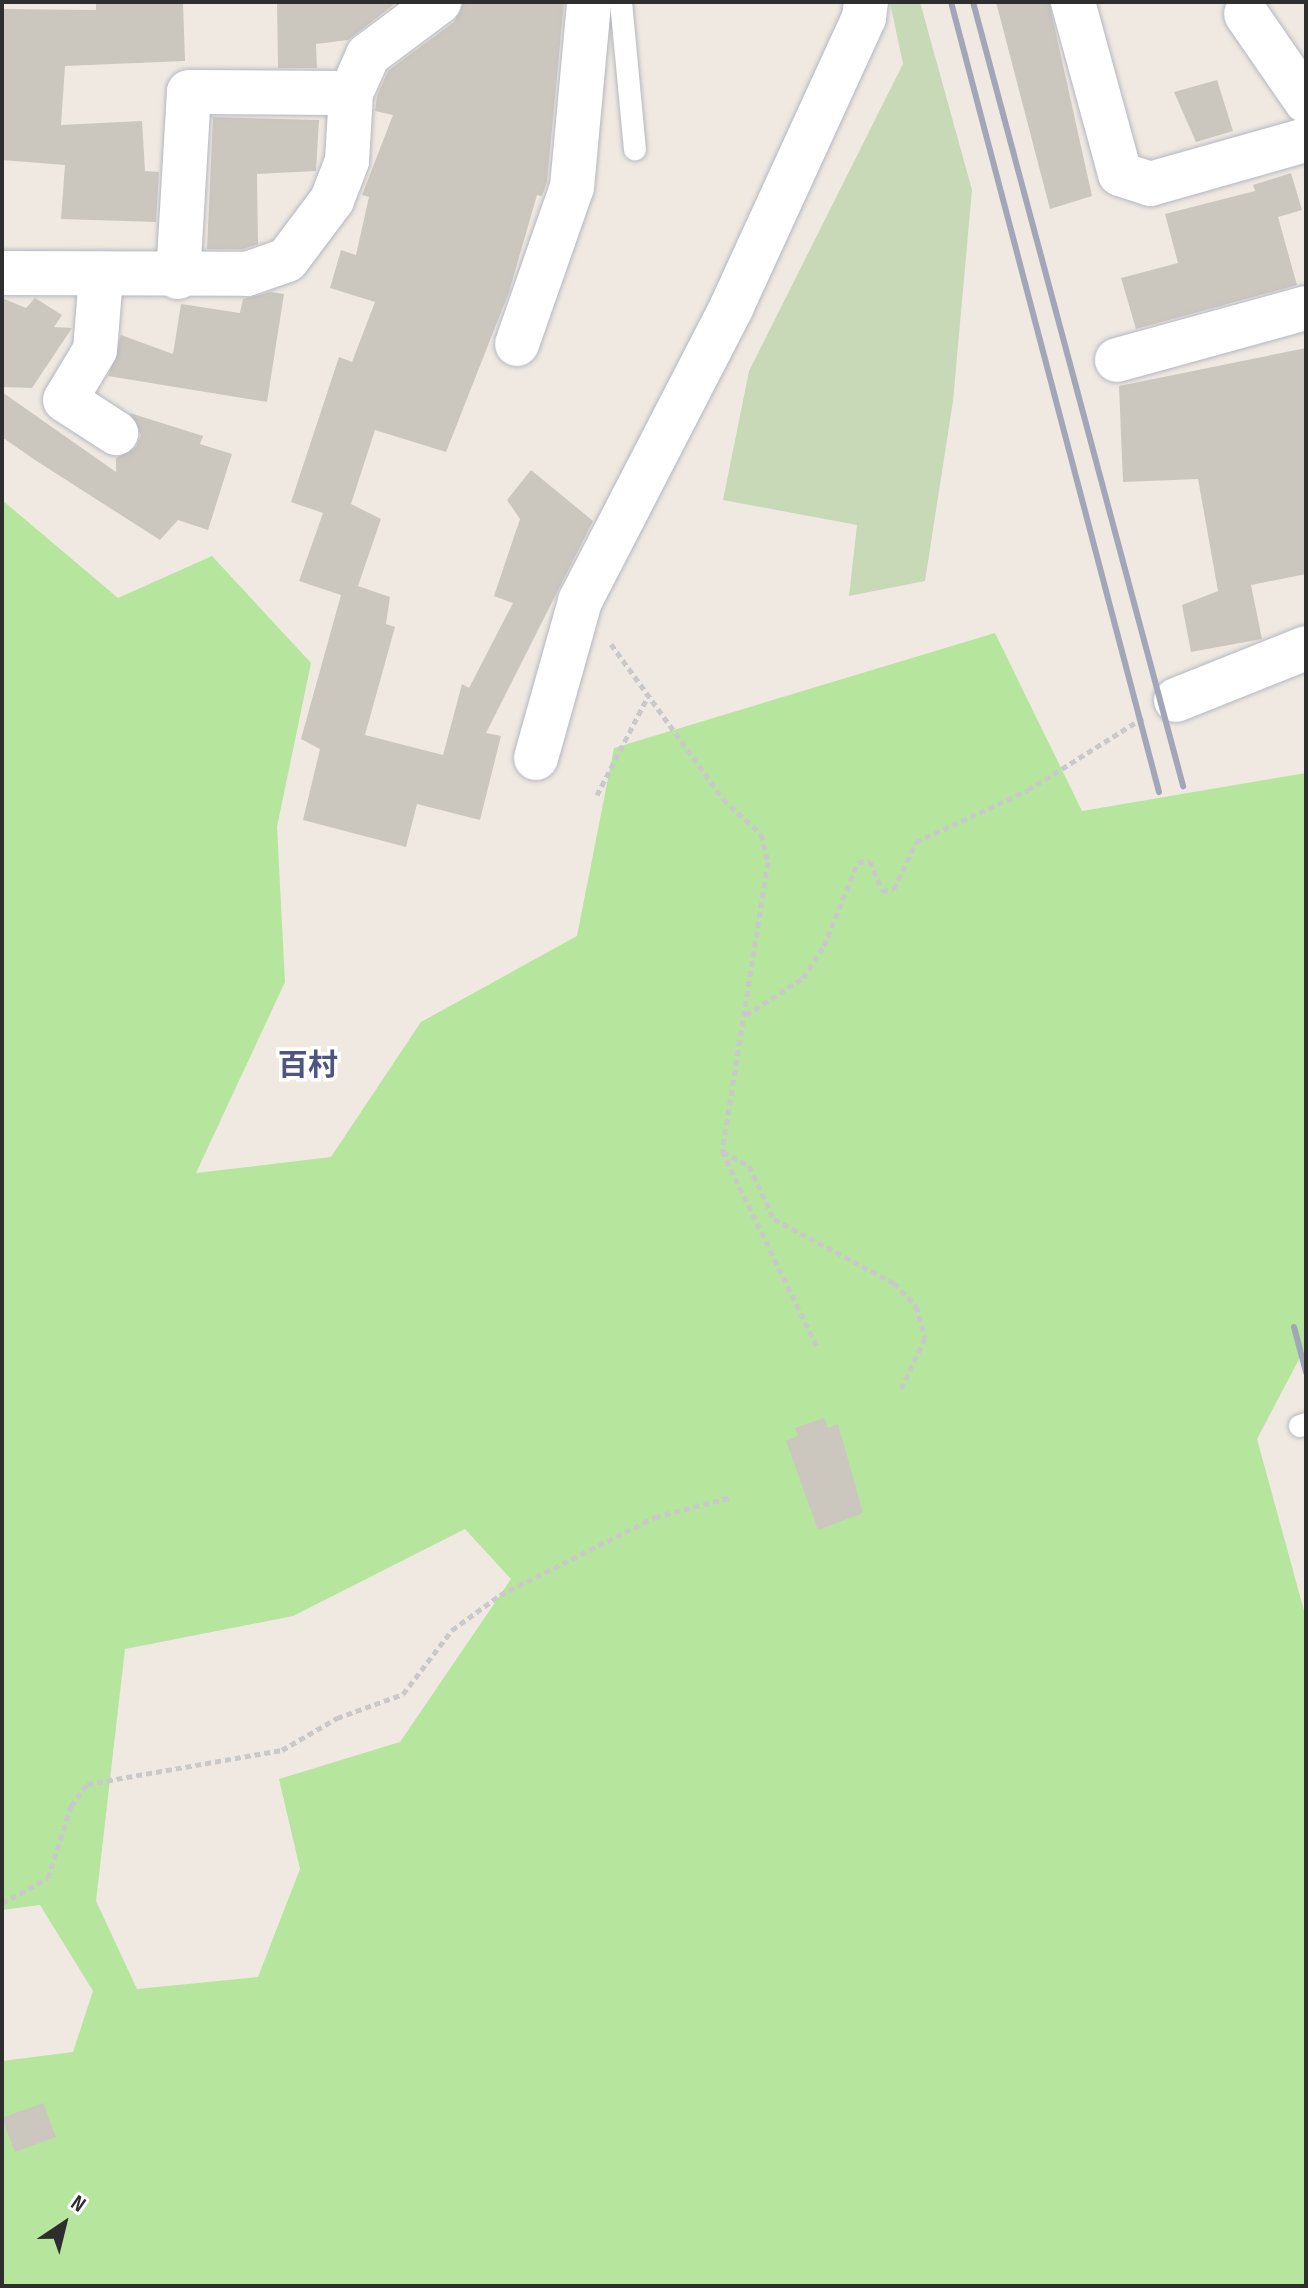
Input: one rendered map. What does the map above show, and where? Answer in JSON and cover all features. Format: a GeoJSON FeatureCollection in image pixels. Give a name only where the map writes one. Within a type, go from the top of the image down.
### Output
{"type":"FeatureCollection","features":[{"type":"Feature","properties":{"kind":"street"},"geometry":{"type":"LineString","coordinates":[[2,273],[178,277],[247,274],[287,260],[332,200],[347,161],[351,93],[368,55],[439,2]]}},
{"type":"Feature","properties":{"kind":"street"},"geometry":{"type":"LineString","coordinates":[[517,344],[572,187],[589,2]]}},
{"type":"Feature","properties":{"kind":"street"},"geometry":{"type":"LineString","coordinates":[[536,758],[580,601],[732,306],[864,18],[866,2]]}},
{"type":"Feature","properties":{"kind":"street"},"geometry":{"type":"LineString","coordinates":[[1073,2],[1120,174],[1150,184],[1306,140]]}},
{"type":"Feature","properties":{"kind":"street"},"geometry":{"type":"LineString","coordinates":[[1246,14],[1306,101]]}},
{"type":"Feature","properties":{"kind":"street"},"geometry":{"type":"LineString","coordinates":[[178,277],[189,92],[351,93]]}},
{"type":"Feature","properties":{"kind":"street"},"geometry":{"type":"LineString","coordinates":[[101,276],[95,350],[65,400],[116,433]]}},
{"type":"Feature","properties":{"kind":"street"},"geometry":{"type":"LineString","coordinates":[[1117,360],[1306,308]]}},
{"type":"Feature","properties":{"kind":"street"},"geometry":{"type":"LineString","coordinates":[[1176,700],[1306,648]]}},
{"type":"Feature","properties":{"kind":"lane"},"geometry":{"type":"LineString","coordinates":[[621,2],[635,149]]}},
{"type":"Feature","properties":{"kind":"path"},"geometry":{"type":"LineString","coordinates":[[580,601],[723,799],[761,834],[768,862],[722,1151],[818,1349]]}},
{"type":"Feature","properties":{"kind":"path"},"geometry":{"type":"LineString","coordinates":[[597,795],[648,696]]}},
{"type":"Feature","properties":{"kind":"path"},"geometry":{"type":"LineString","coordinates":[[745,1016],[803,978],[824,946],[858,862],[870,861],[882,891],[894,889],[916,842],[1028,790],[1116,732]]}},
{"type":"Feature","properties":{"kind":"path"},"geometry":{"type":"LineString","coordinates":[[722,1151],[749,1166],[774,1219],[894,1283],[916,1306],[925,1338],[901,1389]]}},
{"type":"Feature","properties":{"kind":"path"},"geometry":{"type":"LineString","coordinates":[[2,1903],[48,1878],[71,1806],[87,1784],[282,1750],[337,1718],[403,1694],[452,1630],[500,1595],[655,1517],[732,1497]]}},
{"type":"Feature","properties":{"kind":"green space"},"geometry":{"type":"Polygon","coordinates":[[[890,2],[920,2],[972,190],[953,401],[925,581],[849,596],[857,525],[723,500],[749,371],[903,64],[890,2]]]}},
{"type":"Feature","properties":{"kind":"green space"},"geometry":{"type":"Polygon","coordinates":[[[2,500],[118,598],[212,556],[311,663],[277,827],[285,982],[196,1173],[331,1157],[421,1022],[577,936],[614,748],[995,633],[1082,811],[1306,773],[1306,1346],[1257,1439],[1306,1618],[1306,2286],[2,2286],[2,2061],[73,2052],[93,1991],[40,1905],[2,1910],[2,500]],[[465,1529],[293,1616],[125,1649],[96,1901],[137,1989],[258,1977],[300,1869],[279,1779],[400,1742],[511,1579],[465,1529]]]}},
{"type":"Feature","properties":{"kind":"building"},"geometry":{"type":"Polygon","coordinates":[[[96,2],[183,2],[185,61],[65,66],[61,125],[142,121],[145,171],[159,172],[156,222],[61,219],[65,165],[2,160],[2,9],[96,10],[96,2]]]}},
{"type":"Feature","properties":{"kind":"building"},"geometry":{"type":"Polygon","coordinates":[[[277,2],[397,2],[348,40],[316,44],[317,68],[278,68],[277,2]]]}},
{"type":"Feature","properties":{"kind":"building"},"geometry":{"type":"Polygon","coordinates":[[[464,2],[564,2],[547,182],[542,196],[537,195],[509,292],[446,452],[375,430],[351,504],[381,519],[358,586],[390,597],[386,624],[395,627],[365,735],[443,755],[462,684],[469,688],[513,603],[494,596],[520,519],[507,500],[531,470],[593,521],[486,733],[501,736],[480,820],[417,804],[406,847],[303,820],[320,749],[301,739],[341,595],[299,581],[323,513],[291,502],[339,357],[352,362],[375,302],[330,288],[341,250],[356,255],[369,197],[362,195],[393,115],[375,111],[377,96],[388,71],[454,22],[464,2]]]}},
{"type":"Feature","properties":{"kind":"building"},"geometry":{"type":"Polygon","coordinates":[[[996,2],[1049,2],[1092,196],[1050,209],[996,2]]]}},
{"type":"Feature","properties":{"kind":"building"},"geometry":{"type":"Polygon","coordinates":[[[1217,80],[1233,131],[1196,142],[1174,92],[1217,80]]]}},
{"type":"Feature","properties":{"kind":"building"},"geometry":{"type":"Polygon","coordinates":[[[213,117],[319,120],[316,171],[257,174],[258,244],[243,249],[207,249],[213,117]]]}},
{"type":"Feature","properties":{"kind":"building"},"geometry":{"type":"Polygon","coordinates":[[[1291,173],[1302,210],[1278,217],[1297,285],[1136,329],[1121,278],[1178,263],[1165,214],[1255,191],[1253,185],[1291,173]]]}},
{"type":"Feature","properties":{"kind":"building"},"geometry":{"type":"Polygon","coordinates":[[[271,292],[284,294],[267,402],[108,376],[121,335],[173,354],[181,304],[240,313],[243,299],[271,292]]]}},
{"type":"Feature","properties":{"kind":"building"},"geometry":{"type":"Polygon","coordinates":[[[2,298],[26,308],[35,298],[62,315],[54,327],[72,328],[32,388],[2,387],[2,298]]]}},
{"type":"Feature","properties":{"kind":"building"},"geometry":{"type":"Polygon","coordinates":[[[1306,348],[1306,574],[1251,585],[1262,639],[1191,652],[1182,605],[1218,591],[1198,479],[1123,482],[1119,386],[1306,348]]]}},
{"type":"Feature","properties":{"kind":"building"},"geometry":{"type":"Polygon","coordinates":[[[2,392],[116,472],[116,458],[136,447],[141,435],[130,413],[203,436],[200,444],[232,454],[208,530],[178,520],[160,540],[35,460],[2,437],[2,392]]]}},
{"type":"Feature","properties":{"kind":"building"},"geometry":{"type":"Polygon","coordinates":[[[824,1418],[828,1428],[838,1424],[863,1513],[818,1530],[786,1441],[798,1436],[795,1428],[824,1418]]]}},
{"type":"Feature","properties":{"kind":"building"},"geometry":{"type":"Polygon","coordinates":[[[43,2103],[56,2137],[15,2152],[2,2118],[43,2103]]]}},
{"type":"Feature","properties":{"kind":"railway"},"geometry":{"type":"LineString","coordinates":[[951,2],[1159,792]]}},
{"type":"Feature","properties":{"kind":"railway"},"geometry":{"type":"LineString","coordinates":[[973,2],[1183,786]]}},
{"type":"Feature","properties":{"kind":"railway"},"geometry":{"type":"LineString","coordinates":[[1294,1327],[1306,1372]]}},
{"type":"Feature","properties":{"kind":"district","name":"百村"},"geometry":{"type":"Point","coordinates":[308,1066]}}]}
